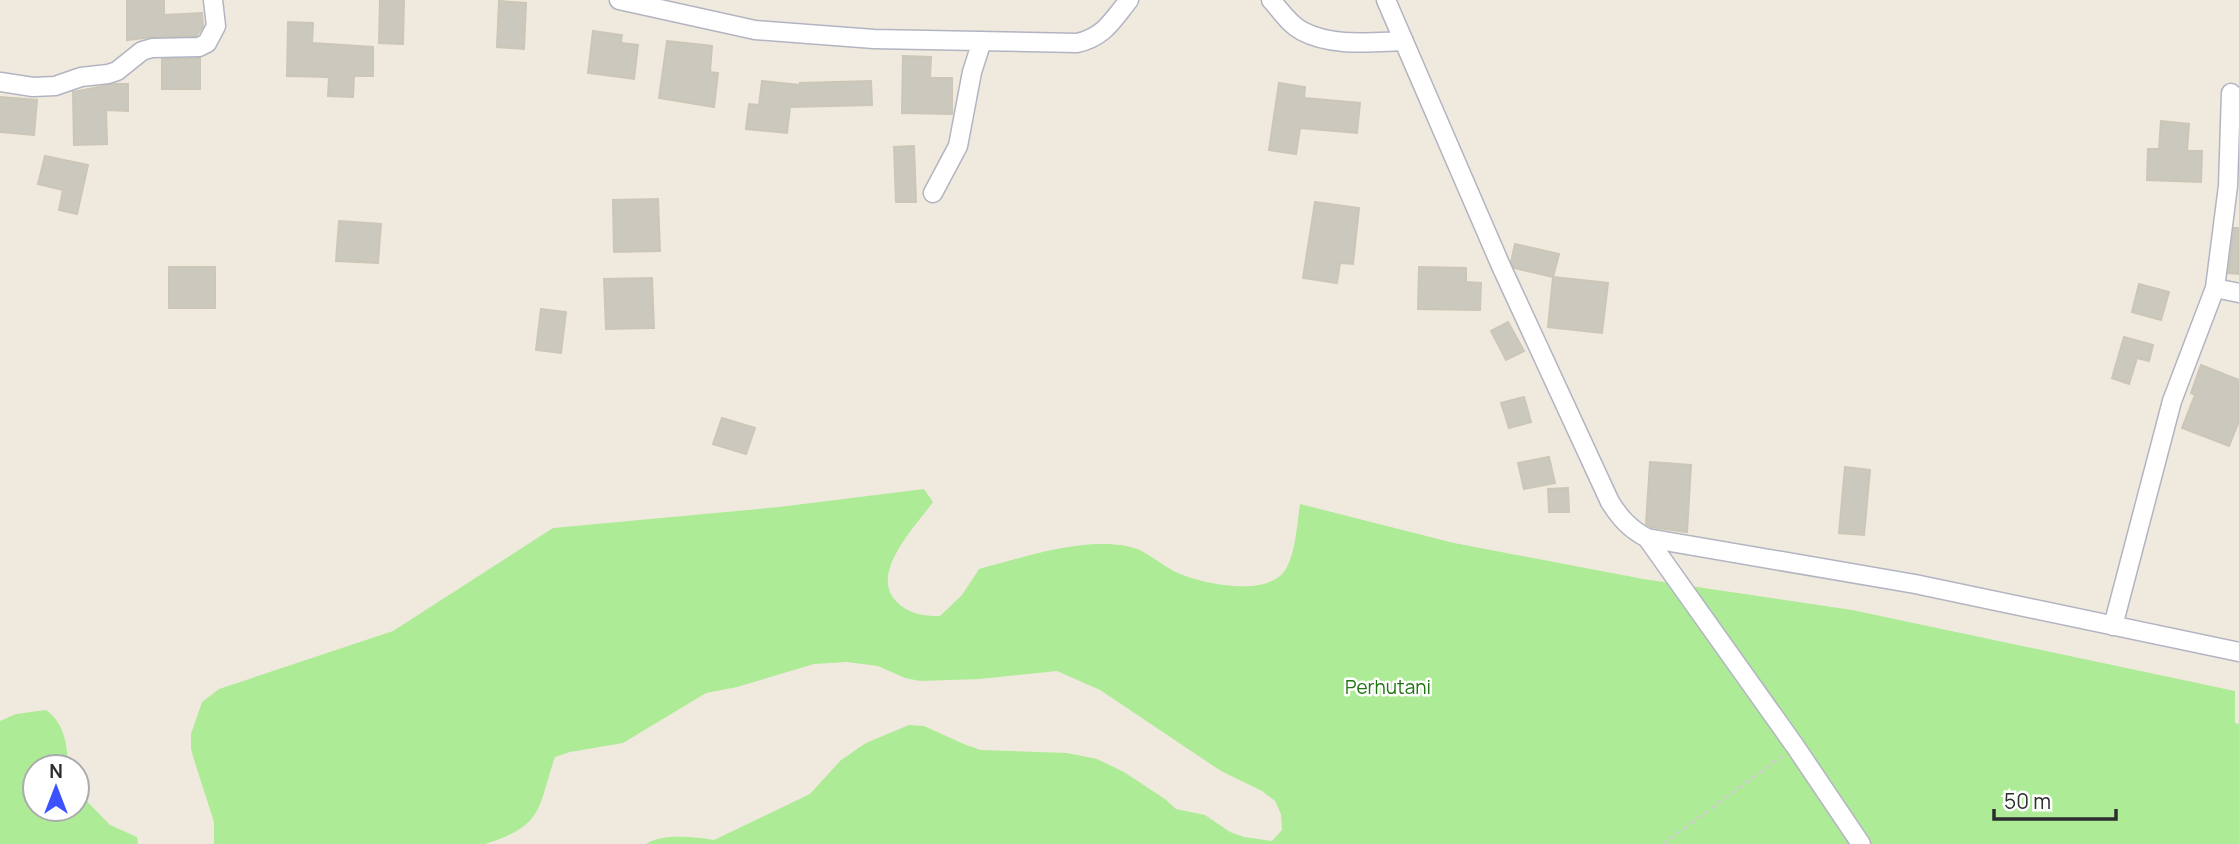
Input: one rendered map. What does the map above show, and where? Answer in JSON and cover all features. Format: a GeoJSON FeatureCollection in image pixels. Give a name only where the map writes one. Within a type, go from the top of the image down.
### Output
{"type":"FeatureCollection","features":[{"type":"Feature","properties":{"kind":"street"},"geometry":{"type":"LineString","coordinates":[[0,82],[33,87],[55,86],[81,77],[117,71],[142,51],[152,48],[199,47],[213,35],[216,26],[213,0]]}},
{"type":"Feature","properties":{"kind":"street"},"geometry":{"type":"LineString","coordinates":[[619,0],[755,30],[874,38],[1077,43],[1092,39],[1106,29],[1129,0]]}},
{"type":"Feature","properties":{"kind":"street"},"geometry":{"type":"LineString","coordinates":[[1271,0],[1288,21],[1301,31],[1320,38],[1342,42],[1404,41]]}},
{"type":"Feature","properties":{"kind":"street"},"geometry":{"type":"LineString","coordinates":[[1386,0],[1501,267],[1610,502],[1631,529],[1647,538],[1915,584],[2239,652]]}},
{"type":"Feature","properties":{"kind":"street"},"geometry":{"type":"LineString","coordinates":[[933,193],[958,146],[967,90],[982,41]]}},
{"type":"Feature","properties":{"kind":"street"},"geometry":{"type":"LineString","coordinates":[[2113,626],[2172,401],[2215,288],[2225,223],[2231,93]]}},
{"type":"Feature","properties":{"kind":"street"},"geometry":{"type":"LineString","coordinates":[[2215,288],[2239,293]]}},
{"type":"Feature","properties":{"kind":"street"},"geometry":{"type":"LineString","coordinates":[[1647,538],[1796,746],[1861,844]]}},
{"type":"Feature","properties":{"kind":"path"},"geometry":{"type":"LineString","coordinates":[[1663,844],[1796,746]]}},
{"type":"Feature","properties":{"kind":"green space","name":"Perhutani"},"geometry":{"type":"Polygon","coordinates":[[[924,489],[933,502],[898,550],[888,577],[889,590],[896,601],[906,609],[922,615],[940,616],[962,595],[979,569],[1033,554],[1090,545],[1108,544],[1133,548],[1178,573],[1203,581],[1236,586],[1267,583],[1279,577],[1290,560],[1300,504],[1454,543],[1643,579],[1852,610],[2235,691],[2235,723],[2239,724],[2239,844],[646,844],[670,837],[714,840],[810,794],[841,760],[866,743],[909,725],[924,726],[981,750],[1067,753],[1097,759],[1124,772],[1176,809],[1205,815],[1230,832],[1272,841],[1282,830],[1281,814],[1275,801],[1262,791],[1221,771],[1100,690],[1057,671],[980,679],[920,681],[905,678],[878,666],[847,662],[814,664],[737,687],[706,693],[623,743],[555,757],[541,802],[529,822],[519,830],[485,844],[214,844],[214,822],[191,749],[191,734],[202,702],[219,689],[393,631],[553,528],[779,507],[924,489]]]}},
{"type":"Feature","properties":{"kind":"green space"},"geometry":{"type":"Polygon","coordinates":[[[46,710],[58,722],[67,753],[21,753],[21,823],[91,823],[91,805],[110,825],[137,837],[138,844],[0,844],[0,721],[16,714],[46,710]]]}},
{"type":"Feature","properties":{"kind":"building"},"geometry":{"type":"Polygon","coordinates":[[[127,0],[164,0],[164,15],[202,13],[203,27],[196,36],[127,40],[127,0]]]}},
{"type":"Feature","properties":{"kind":"building"},"geometry":{"type":"Polygon","coordinates":[[[380,0],[404,0],[403,44],[379,43],[380,0]]]}},
{"type":"Feature","properties":{"kind":"building"},"geometry":{"type":"Polygon","coordinates":[[[499,1],[526,3],[524,49],[497,47],[499,1]]]}},
{"type":"Feature","properties":{"kind":"building"},"geometry":{"type":"Polygon","coordinates":[[[288,22],[313,23],[312,43],[373,47],[373,76],[354,76],[353,97],[328,96],[329,77],[287,76],[288,22]]]}},
{"type":"Feature","properties":{"kind":"building"},"geometry":{"type":"Polygon","coordinates":[[[593,31],[622,35],[621,43],[638,45],[634,79],[588,73],[593,31]]]}},
{"type":"Feature","properties":{"kind":"building"},"geometry":{"type":"Polygon","coordinates":[[[667,41],[712,46],[710,72],[718,73],[714,107],[659,98],[667,41]]]}},
{"type":"Feature","properties":{"kind":"building"},"geometry":{"type":"Polygon","coordinates":[[[903,56],[931,57],[930,78],[952,78],[952,114],[902,113],[903,56]]]}},
{"type":"Feature","properties":{"kind":"building"},"geometry":{"type":"Polygon","coordinates":[[[200,58],[200,89],[162,89],[162,59],[200,58]]]}},
{"type":"Feature","properties":{"kind":"building"},"geometry":{"type":"Polygon","coordinates":[[[762,81],[800,85],[871,81],[872,105],[790,107],[787,133],[746,129],[749,104],[759,105],[762,81]]]}},
{"type":"Feature","properties":{"kind":"building"},"geometry":{"type":"Polygon","coordinates":[[[1279,83],[1305,87],[1304,98],[1360,103],[1357,133],[1300,128],[1296,154],[1269,150],[1279,83]]]}},
{"type":"Feature","properties":{"kind":"building"},"geometry":{"type":"Polygon","coordinates":[[[128,84],[128,111],[106,110],[107,144],[74,145],[73,92],[128,84]]]}},
{"type":"Feature","properties":{"kind":"building"},"geometry":{"type":"Polygon","coordinates":[[[0,97],[37,100],[34,135],[0,132],[0,97]]]}},
{"type":"Feature","properties":{"kind":"building"},"geometry":{"type":"Polygon","coordinates":[[[2161,121],[2189,124],[2187,151],[2202,151],[2201,182],[2147,180],[2148,149],[2159,149],[2161,121]]]}},
{"type":"Feature","properties":{"kind":"building"},"geometry":{"type":"Polygon","coordinates":[[[914,146],[916,202],[896,202],[894,147],[914,146]]]}},
{"type":"Feature","properties":{"kind":"building"},"geometry":{"type":"Polygon","coordinates":[[[45,156],[88,165],[77,214],[59,210],[63,190],[38,184],[45,156]]]}},
{"type":"Feature","properties":{"kind":"building"},"geometry":{"type":"Polygon","coordinates":[[[658,199],[660,251],[614,252],[613,200],[658,199]]]}},
{"type":"Feature","properties":{"kind":"building"},"geometry":{"type":"Polygon","coordinates":[[[1315,202],[1359,208],[1353,264],[1340,263],[1337,283],[1303,278],[1315,202]]]}},
{"type":"Feature","properties":{"kind":"building"},"geometry":{"type":"Polygon","coordinates":[[[339,221],[381,224],[378,263],[336,261],[339,221]]]}},
{"type":"Feature","properties":{"kind":"building"},"geometry":{"type":"Polygon","coordinates":[[[2234,228],[2239,228],[2239,274],[2228,273],[2234,228]]]}},
{"type":"Feature","properties":{"kind":"building"},"geometry":{"type":"Polygon","coordinates":[[[1515,244],[1559,254],[1553,277],[1514,268],[1511,262],[1515,244]]]}},
{"type":"Feature","properties":{"kind":"building"},"geometry":{"type":"Polygon","coordinates":[[[169,267],[215,267],[215,308],[169,308],[169,267]]]}},
{"type":"Feature","properties":{"kind":"building"},"geometry":{"type":"Polygon","coordinates":[[[1419,267],[1466,268],[1466,282],[1481,283],[1480,310],[1418,309],[1419,267]]]}},
{"type":"Feature","properties":{"kind":"building"},"geometry":{"type":"Polygon","coordinates":[[[1553,277],[1608,283],[1602,333],[1548,327],[1553,277]]]}},
{"type":"Feature","properties":{"kind":"building"},"geometry":{"type":"Polygon","coordinates":[[[652,278],[654,328],[606,329],[604,279],[652,278]]]}},
{"type":"Feature","properties":{"kind":"building"},"geometry":{"type":"Polygon","coordinates":[[[2139,284],[2169,292],[2161,320],[2132,312],[2139,284]]]}},
{"type":"Feature","properties":{"kind":"building"},"geometry":{"type":"Polygon","coordinates":[[[541,309],[566,312],[561,353],[536,350],[541,309]]]}},
{"type":"Feature","properties":{"kind":"building"},"geometry":{"type":"Polygon","coordinates":[[[1508,322],[1524,351],[1506,360],[1491,331],[1508,322]]]}},
{"type":"Feature","properties":{"kind":"building"},"geometry":{"type":"Polygon","coordinates":[[[2124,337],[2153,345],[2149,361],[2137,358],[2129,384],[2112,378],[2124,337]]]}},
{"type":"Feature","properties":{"kind":"building"},"geometry":{"type":"Polygon","coordinates":[[[2201,365],[2239,380],[2239,421],[2229,446],[2182,428],[2195,395],[2191,393],[2201,365]]]}},
{"type":"Feature","properties":{"kind":"building"},"geometry":{"type":"Polygon","coordinates":[[[1524,397],[1531,422],[1509,428],[1501,403],[1524,397]]]}},
{"type":"Feature","properties":{"kind":"building"},"geometry":{"type":"Polygon","coordinates":[[[722,418],[755,428],[746,454],[713,444],[722,418]]]}},
{"type":"Feature","properties":{"kind":"building"},"geometry":{"type":"Polygon","coordinates":[[[1549,457],[1555,483],[1524,489],[1518,463],[1549,457]]]}},
{"type":"Feature","properties":{"kind":"building"},"geometry":{"type":"Polygon","coordinates":[[[1650,462],[1691,465],[1687,532],[1646,524],[1650,462]]]}},
{"type":"Feature","properties":{"kind":"building"},"geometry":{"type":"Polygon","coordinates":[[[1845,467],[1870,470],[1864,535],[1839,533],[1845,467]]]}},
{"type":"Feature","properties":{"kind":"building"},"geometry":{"type":"Polygon","coordinates":[[[1568,488],[1569,512],[1549,512],[1548,489],[1568,488]]]}}]}
